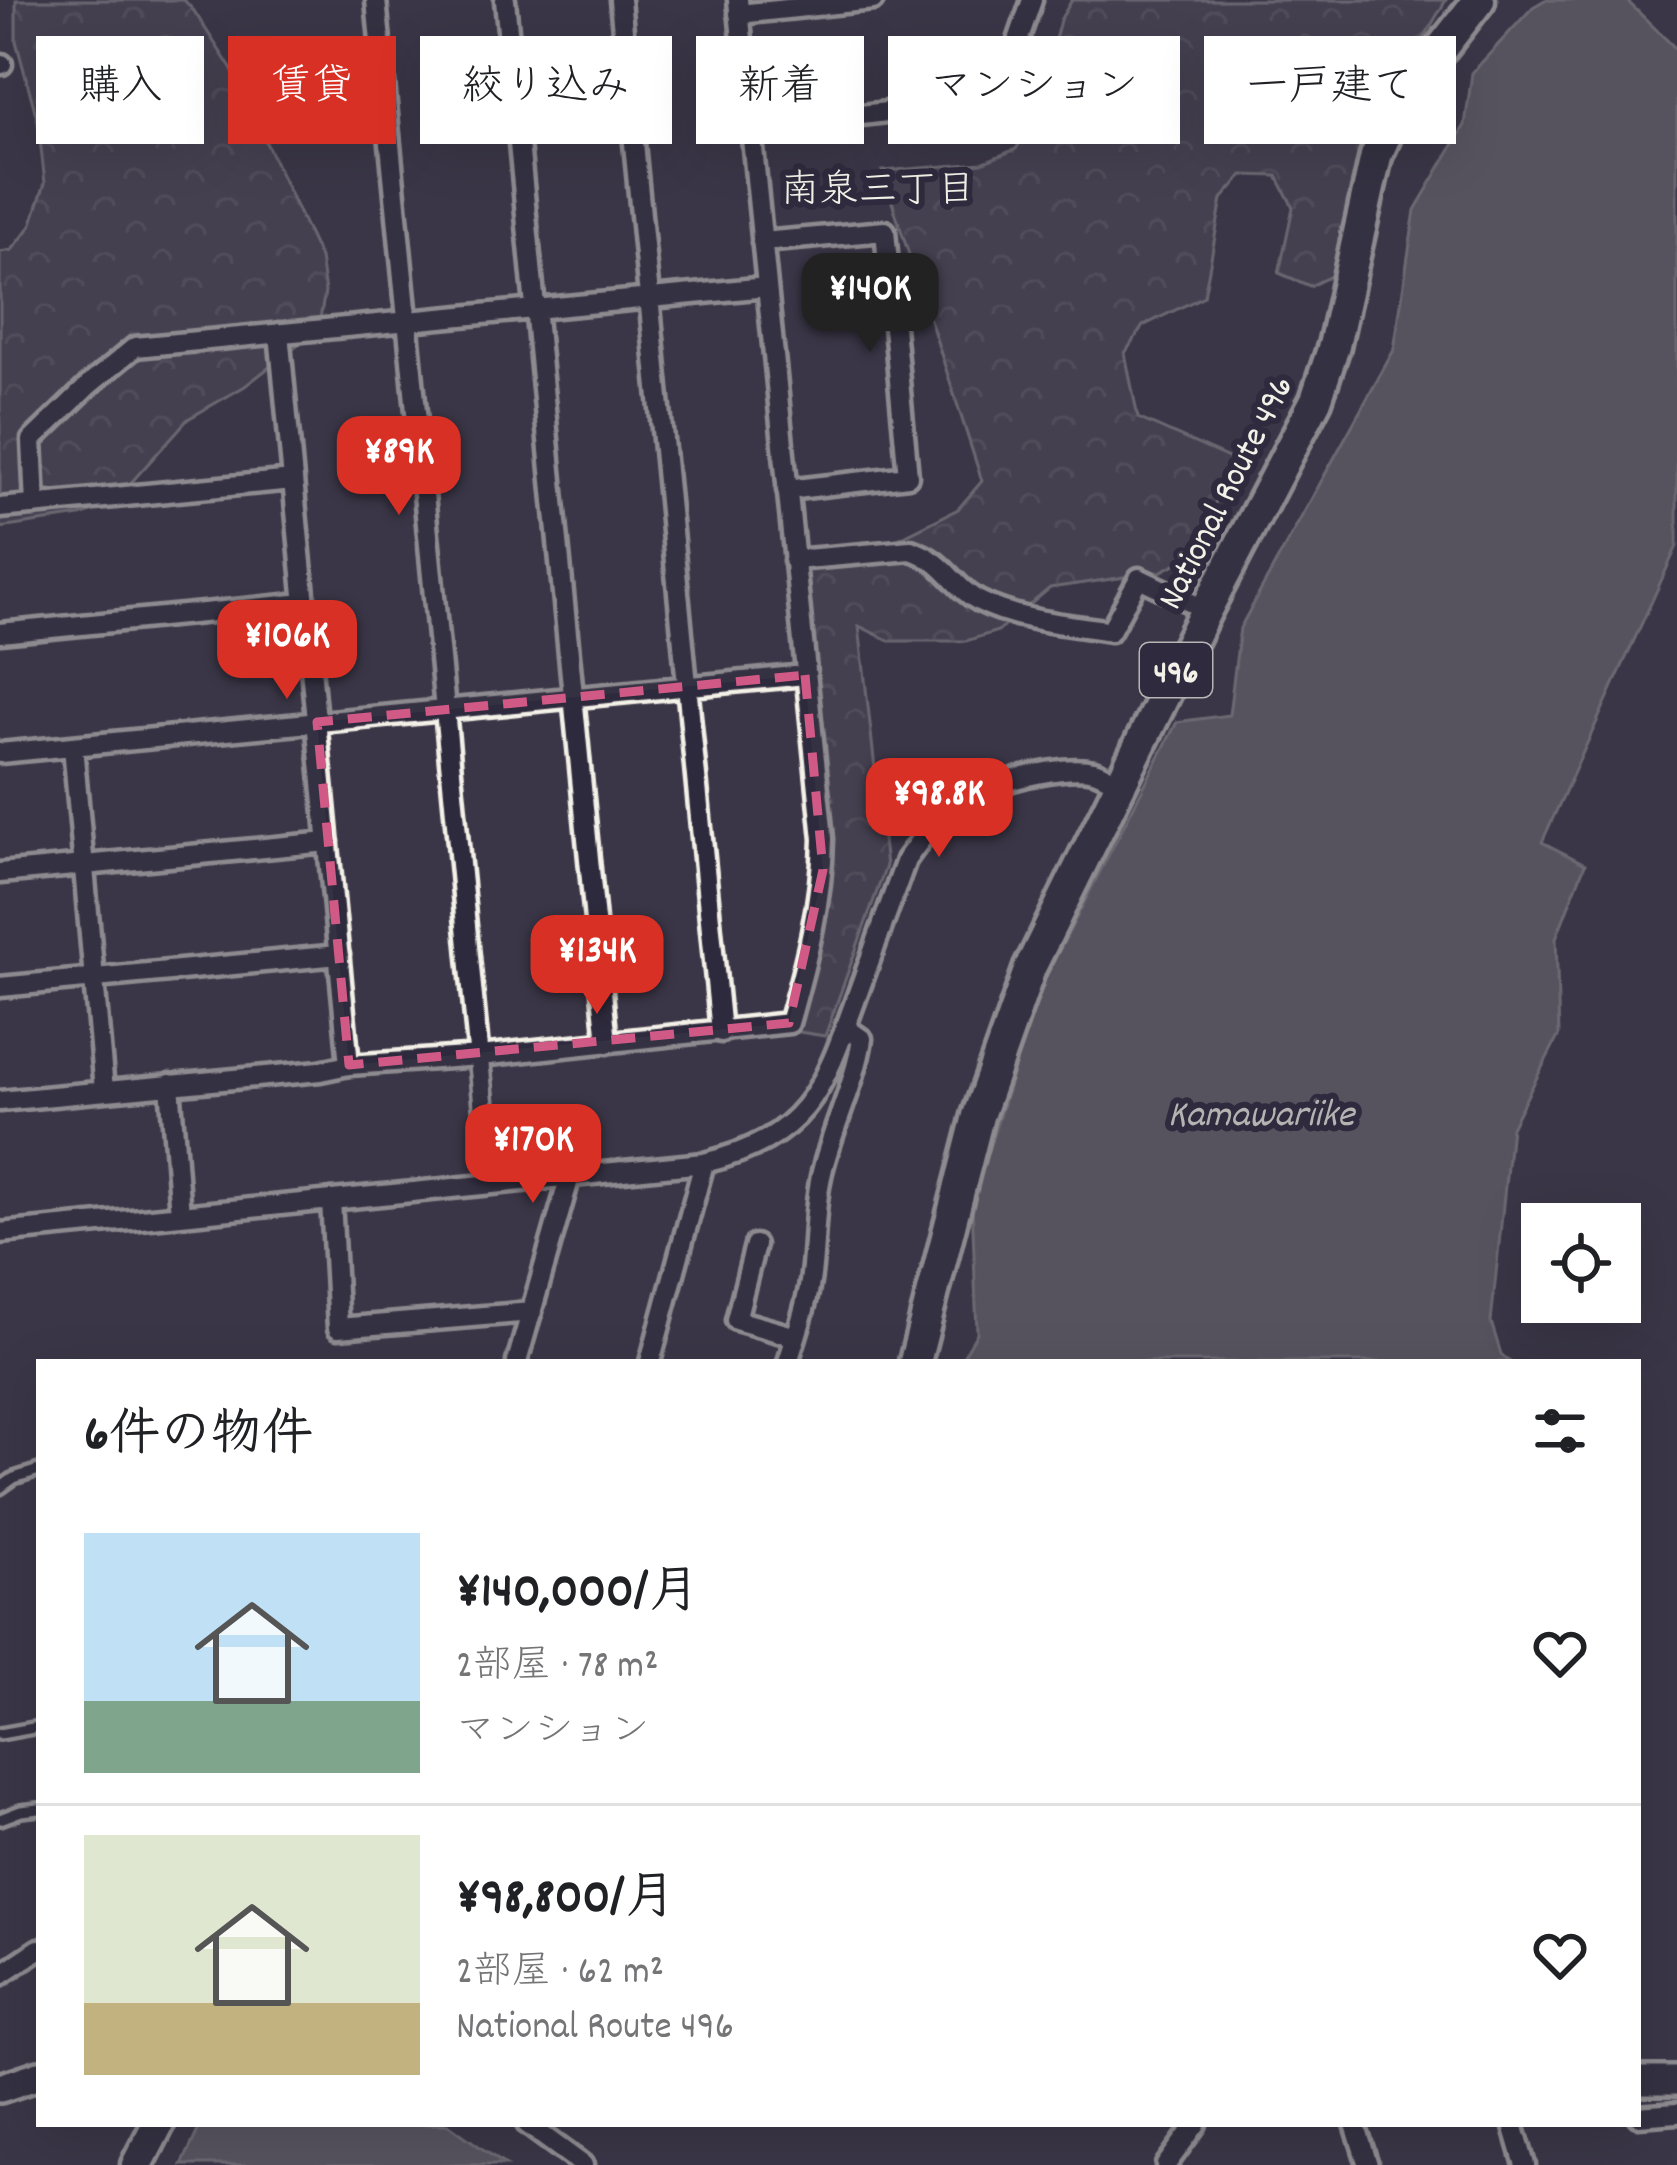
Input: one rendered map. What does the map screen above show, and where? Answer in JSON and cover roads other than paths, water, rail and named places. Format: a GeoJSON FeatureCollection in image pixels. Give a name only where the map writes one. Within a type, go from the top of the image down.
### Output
{"type":"FeatureCollection","features":[{"type":"Feature","properties":{"kind":"highway","name":"National Route 496"},"geometry":{"type":"LineString","coordinates":[[916,1359],[978,1116],[1030,968],[1206,610],[1316,400],[1334,346],[1376,156],[1400,100],[1478,0]]}},
{"type":"Feature","properties":{"kind":"highway"},"geometry":{"type":"LineString","coordinates":[[137,2165],[156,2127]]}},
{"type":"Feature","properties":{"kind":"main road"},"geometry":{"type":"LineString","coordinates":[[0,2088],[36,2075]]}},
{"type":"Feature","properties":{"kind":"main road"},"geometry":{"type":"LineString","coordinates":[[1641,2081],[1677,2081]]}},
{"type":"Feature","properties":{"kind":"street"},"geometry":{"type":"LineString","coordinates":[[376,0],[490,1183]]}},
{"type":"Feature","properties":{"kind":"street"},"geometry":{"type":"LineString","coordinates":[[506,0],[607,1043]]}},
{"type":"Feature","properties":{"kind":"street"},"geometry":{"type":"LineString","coordinates":[[620,0],[721,1032]]}},
{"type":"Feature","properties":{"kind":"street"},"geometry":{"type":"LineString","coordinates":[[738,7],[873,0]]}},
{"type":"Feature","properties":{"kind":"street"},"geometry":{"type":"LineString","coordinates":[[864,115],[998,99],[1032,0]]}},
{"type":"Feature","properties":{"kind":"street"},"geometry":{"type":"LineString","coordinates":[[0,1101],[789,1023],[806,963],[823,870],[823,839],[753,144]]}},
{"type":"Feature","properties":{"kind":"street"},"geometry":{"type":"LineString","coordinates":[[762,242],[885,231],[908,476],[787,490]]}},
{"type":"Feature","properties":{"kind":"street"},"geometry":{"type":"LineString","coordinates":[[35,505],[32,440],[135,347],[766,287]]}},
{"type":"Feature","properties":{"kind":"street"},"geometry":{"type":"LineString","coordinates":[[279,333],[350,1065]]}},
{"type":"Feature","properties":{"kind":"street"},"geometry":{"type":"LineString","coordinates":[[0,508],[293,480]]}},
{"type":"Feature","properties":{"kind":"street"},"geometry":{"type":"LineString","coordinates":[[794,560],[911,550],[942,566],[975,599],[1017,615],[1109,631],[1138,578],[1206,610]]}},
{"type":"Feature","properties":{"kind":"street"},"geometry":{"type":"LineString","coordinates":[[0,633],[305,603]]}},
{"type":"Feature","properties":{"kind":"street"},"geometry":{"type":"LineString","coordinates":[[0,753],[806,675]]}},
{"type":"Feature","properties":{"kind":"street"},"geometry":{"type":"LineString","coordinates":[[73,746],[104,1090]]}},
{"type":"Feature","properties":{"kind":"street"},"geometry":{"type":"LineString","coordinates":[[0,1233],[704,1163],[758,1146],[798,1115],[825,1080],[906,860],[926,831],[952,806],[988,786],[1079,769],[1099,772],[1120,784]]}},
{"type":"Feature","properties":{"kind":"street"},"geometry":{"type":"LineString","coordinates":[[0,873],[328,842]]}},
{"type":"Feature","properties":{"kind":"street"},"geometry":{"type":"LineString","coordinates":[[0,987],[339,955]]}},
{"type":"Feature","properties":{"kind":"street"},"geometry":{"type":"LineString","coordinates":[[789,1359],[810,1281],[821,1174],[857,1071],[862,1040],[845,1028]]}},
{"type":"Feature","properties":{"kind":"street"},"geometry":{"type":"LineString","coordinates":[[170,1084],[180,1214]]}},
{"type":"Feature","properties":{"kind":"street"},"geometry":{"type":"LineString","coordinates":[[651,1359],[704,1163]]}},
{"type":"Feature","properties":{"kind":"street"},"geometry":{"type":"LineString","coordinates":[[519,1359],[570,1176]]}},
{"type":"Feature","properties":{"kind":"street"},"geometry":{"type":"LineString","coordinates":[[331,1200],[338,1328],[532,1312]]}},
{"type":"Feature","properties":{"kind":"street"},"geometry":{"type":"LineString","coordinates":[[755,1245],[736,1320],[796,1337]]}},
{"type":"Feature","properties":{"kind":"street"},"geometry":{"type":"LineString","coordinates":[[0,1975],[36,1951]]}},
{"type":"Feature","properties":{"kind":"street"},"geometry":{"type":"LineString","coordinates":[[1641,2116],[1677,2113]]}},
{"type":"Feature","properties":{"kind":"street"},"geometry":{"type":"LineString","coordinates":[[530,2127],[583,2165]]}},
{"type":"Feature","properties":{"kind":"street"},"geometry":{"type":"LineString","coordinates":[[1166,2165],[1194,2127]]}},
{"type":"Feature","properties":{"kind":"street"},"geometry":{"type":"LineString","coordinates":[[1356,2127],[1368,2165]]}},
{"type":"Feature","properties":{"kind":"street"},"geometry":{"type":"LineString","coordinates":[[1514,2127],[1525,2165]]}},
{"type":"Feature","properties":{"kind":"lane"},"geometry":{"type":"LineString","coordinates":[[0,1488],[36,1471]]}},
{"type":"Feature","properties":{"kind":"lane"},"geometry":{"type":"LineString","coordinates":[[0,1735],[36,1728]]}},
{"type":"Feature","properties":{"kind":"lane"},"geometry":{"type":"LineString","coordinates":[[0,1819],[36,1809]]}},
{"type":"Feature","properties":{"kind":"water","name":"Kamawariike"},"geometry":{"type":"Polygon","coordinates":[[[1545,0],[1626,0],[1677,50],[1677,546],[1542,842],[1585,864],[1556,938],[1559,1035],[1511,1127],[1491,1322],[1507,1359],[962,1359],[977,1333],[972,1202],[1039,990],[1177,722],[1229,715],[1240,628],[1394,350],[1415,210],[1465,125],[1472,73],[1545,0]]]}},
{"type":"Feature","properties":{"kind":"water"},"geometry":{"type":"Polygon","coordinates":[[[200,2127],[452,2127],[505,2165],[182,2165],[200,2127]]]}},
{"type":"Feature","properties":{"kind":"district","name":"南泉三丁目"},"geometry":{"type":"Point","coordinates":[878,187]}}]}
